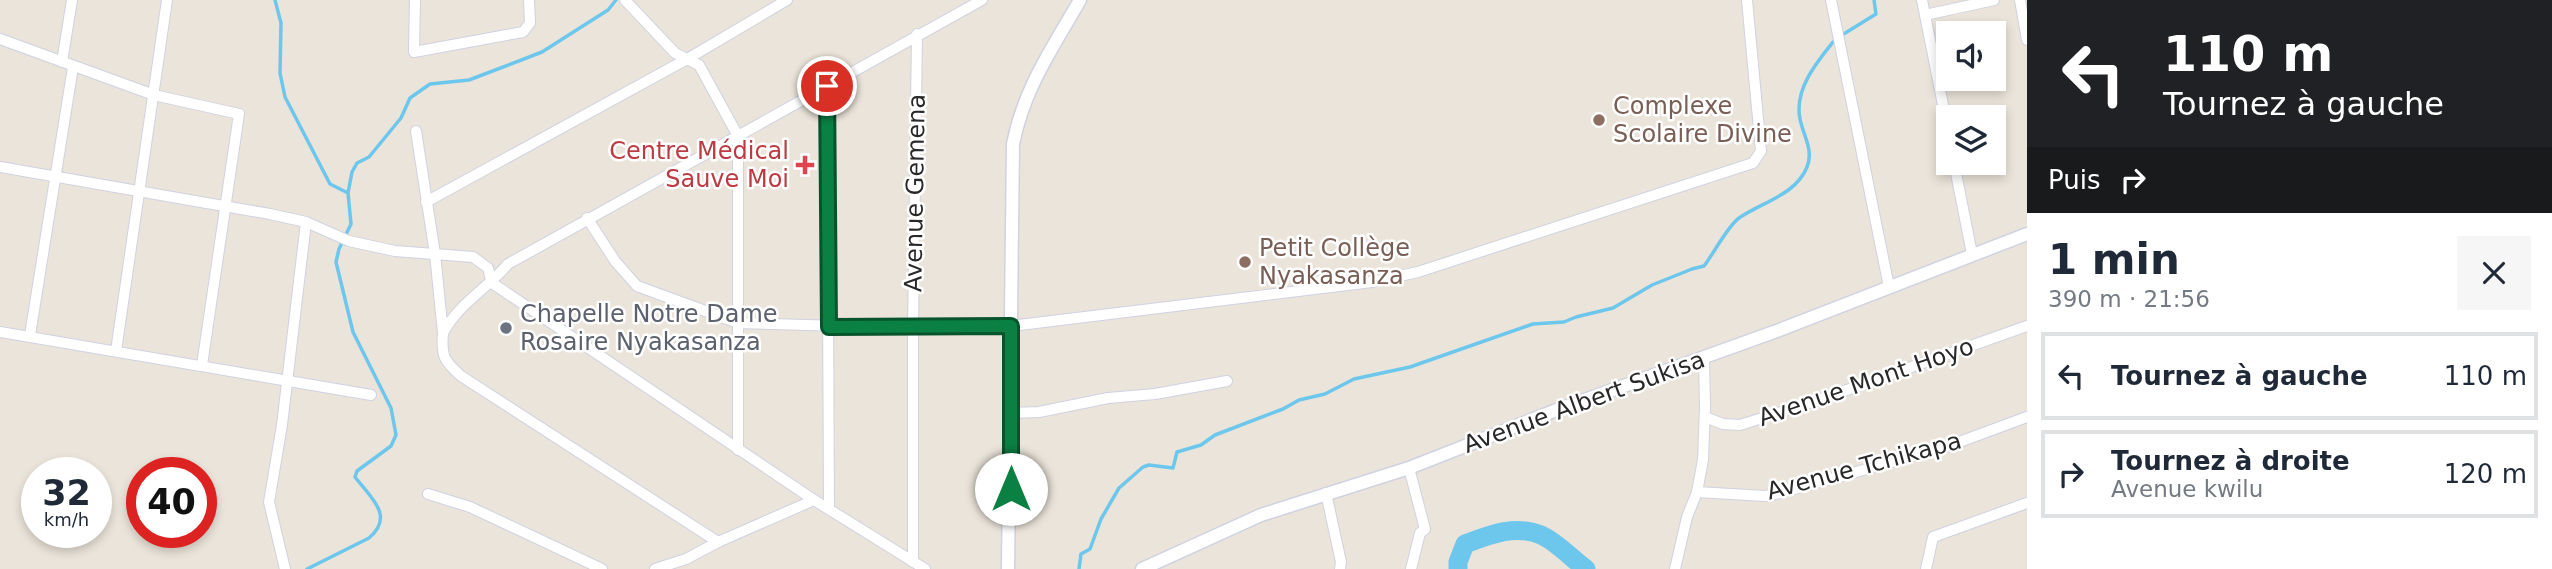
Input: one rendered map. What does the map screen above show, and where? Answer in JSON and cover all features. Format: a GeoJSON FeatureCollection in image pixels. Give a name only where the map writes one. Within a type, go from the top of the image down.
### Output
{"type":"FeatureCollection","features":[{"type":"Feature","properties":{"kind":"street"},"geometry":{"type":"LineString","coordinates":[[62,62],[72,0]]}},
{"type":"Feature","properties":{"kind":"street"},"geometry":{"type":"LineString","coordinates":[[116,351],[167,0]]}},
{"type":"Feature","properties":{"kind":"street"},"geometry":{"type":"LineString","coordinates":[[415,0],[414,52],[523,32],[530,23],[529,0]]}},
{"type":"Feature","properties":{"kind":"street"},"geometry":{"type":"LineString","coordinates":[[426,202],[689,58],[787,0]]}},
{"type":"Feature","properties":{"kind":"street"},"geometry":{"type":"LineString","coordinates":[[443,333],[453,316],[509,264],[587,218],[982,0]]}},
{"type":"Feature","properties":{"kind":"street"},"geometry":{"type":"LineString","coordinates":[[1008,569],[1013,144],[1029,89],[1080,0]]}},
{"type":"Feature","properties":{"kind":"street"},"geometry":{"type":"LineString","coordinates":[[587,218],[615,261],[637,286],[738,323],[913,328],[1011,326],[1372,282],[1457,260],[1754,163],[1761,151],[1747,0]]}},
{"type":"Feature","properties":{"kind":"street"},"geometry":{"type":"LineString","coordinates":[[1831,0],[1889,287]]}},
{"type":"Feature","properties":{"kind":"street"},"geometry":{"type":"LineString","coordinates":[[1922,0],[1943,105]]}},
{"type":"Feature","properties":{"kind":"street"},"geometry":{"type":"LineString","coordinates":[[1925,15],[1994,0]]}},
{"type":"Feature","properties":{"kind":"street"},"geometry":{"type":"LineString","coordinates":[[2020,0],[2027,40]]}},
{"type":"Feature","properties":{"kind":"street"},"geometry":{"type":"LineString","coordinates":[[626,1],[675,52],[699,65],[738,136],[738,450]]}},
{"type":"Feature","properties":{"kind":"street","name":"Avenue Gemena"},"geometry":{"type":"LineString","coordinates":[[914,562],[913,328],[917,34]]}},
{"type":"Feature","properties":{"kind":"street"},"geometry":{"type":"LineString","coordinates":[[0,39],[154,95],[239,114],[202,365]]}},
{"type":"Feature","properties":{"kind":"street"},"geometry":{"type":"LineString","coordinates":[[30,335],[74,67]]}},
{"type":"Feature","properties":{"kind":"street"},"geometry":{"type":"LineString","coordinates":[[827,86],[830,509]]}},
{"type":"Feature","properties":{"kind":"street"},"geometry":{"type":"LineString","coordinates":[[416,131],[435,254],[445,361],[461,376],[718,542]]}},
{"type":"Feature","properties":{"kind":"street"},"geometry":{"type":"LineString","coordinates":[[0,167],[306,222],[344,239],[395,251],[473,257],[488,268],[492,282],[738,450],[925,569]]}},
{"type":"Feature","properties":{"kind":"street"},"geometry":{"type":"LineString","coordinates":[[1956,175],[1972,254]]}},
{"type":"Feature","properties":{"kind":"street"},"geometry":{"type":"LineString","coordinates":[[285,569],[269,502],[287,382],[306,222]]}},
{"type":"Feature","properties":{"kind":"street","name":"Avenue Albert Sukisa"},"geometry":{"type":"LineString","coordinates":[[1142,569],[1261,515],[1409,468],[2027,234]]}},
{"type":"Feature","properties":{"kind":"street","name":"Avenue Mont Hoyo"},"geometry":{"type":"LineString","coordinates":[[1705,417],[1723,424],[1740,425],[2027,326]]}},
{"type":"Feature","properties":{"kind":"street"},"geometry":{"type":"LineString","coordinates":[[0,332],[371,395]]}},
{"type":"Feature","properties":{"kind":"street"},"geometry":{"type":"LineString","coordinates":[[1675,569],[1687,517],[1697,492],[1703,460],[1704,358]]}},
{"type":"Feature","properties":{"kind":"street"},"geometry":{"type":"LineString","coordinates":[[1011,413],[1039,412],[1108,398],[1154,394],[1227,381]]}},
{"type":"Feature","properties":{"kind":"street","name":"Avenue Tchikapa"},"geometry":{"type":"LineString","coordinates":[[1697,492],[1765,496],[1776,494],[1943,448],[2027,417]]}},
{"type":"Feature","properties":{"kind":"street"},"geometry":{"type":"LineString","coordinates":[[1409,468],[1425,529],[1420,533],[1411,569]]}},
{"type":"Feature","properties":{"kind":"street"},"geometry":{"type":"LineString","coordinates":[[1326,493],[1341,562],[1340,569]]}},
{"type":"Feature","properties":{"kind":"street"},"geometry":{"type":"LineString","coordinates":[[428,494],[470,507],[602,569]]}},
{"type":"Feature","properties":{"kind":"street"},"geometry":{"type":"LineString","coordinates":[[655,569],[685,559],[814,500]]}},
{"type":"Feature","properties":{"kind":"street"},"geometry":{"type":"LineString","coordinates":[[1926,569],[1933,537],[2027,503]]}},
{"type":"Feature","properties":{"kind":"waterway"},"geometry":{"type":"LineString","coordinates":[[275,0],[281,23],[280,73],[285,97],[330,184],[348,193]]}},
{"type":"Feature","properties":{"kind":"waterway"},"geometry":{"type":"LineString","coordinates":[[307,569],[369,538],[377,530],[380,522],[378,507],[355,477],[357,471],[391,446],[396,435],[391,408],[353,332],[336,262],[351,224],[348,193],[352,172],[357,163],[369,157],[401,118],[410,98],[430,84],[469,80],[542,52],[608,10],[616,0]]}},
{"type":"Feature","properties":{"kind":"waterway"},"geometry":{"type":"LineString","coordinates":[[1842,35],[1876,14],[1874,0]]}},
{"type":"Feature","properties":{"kind":"waterway"},"geometry":{"type":"LineString","coordinates":[[1079,569],[1081,554],[1090,549],[1101,519],[1119,488],[1143,467],[1149,465],[1173,468],[1177,452],[1201,445],[1215,435],[1283,409],[1299,400],[1325,394],[1354,379],[1410,367],[1533,324],[1564,322],[1613,308],[1652,285],[1704,266],[1734,222],[1778,197],[1802,177],[1809,155],[1800,119],[1800,98],[1808,78],[1833,42]]}},
{"type":"Feature","properties":{"kind":"waterway"},"geometry":{"type":"LineString","coordinates":[[1458,569],[1465,544],[1502,532],[1522,530],[1547,538],[1586,569]]}},
{"type":"Feature","properties":{"kind":"place","name":"Complexe Scolaire Divine"},"geometry":{"type":"Point","coordinates":[1599,120]}},
{"type":"Feature","properties":{"kind":"place","name":"Centre Médical Sauve Moi"},"geometry":{"type":"Point","coordinates":[805,165]}},
{"type":"Feature","properties":{"kind":"place","name":"Petit Collège Nyakasanza"},"geometry":{"type":"Point","coordinates":[1245,262]}},
{"type":"Feature","properties":{"kind":"place","name":"Chapelle Notre Dame Rosaire Nyakasanza"},"geometry":{"type":"Point","coordinates":[506,328]}},
{"type":"Feature","properties":{"kind":"route"},"geometry":{"type":"LineString","coordinates":[[827,86],[829,327],[1011,326],[1011,489]]}}]}
